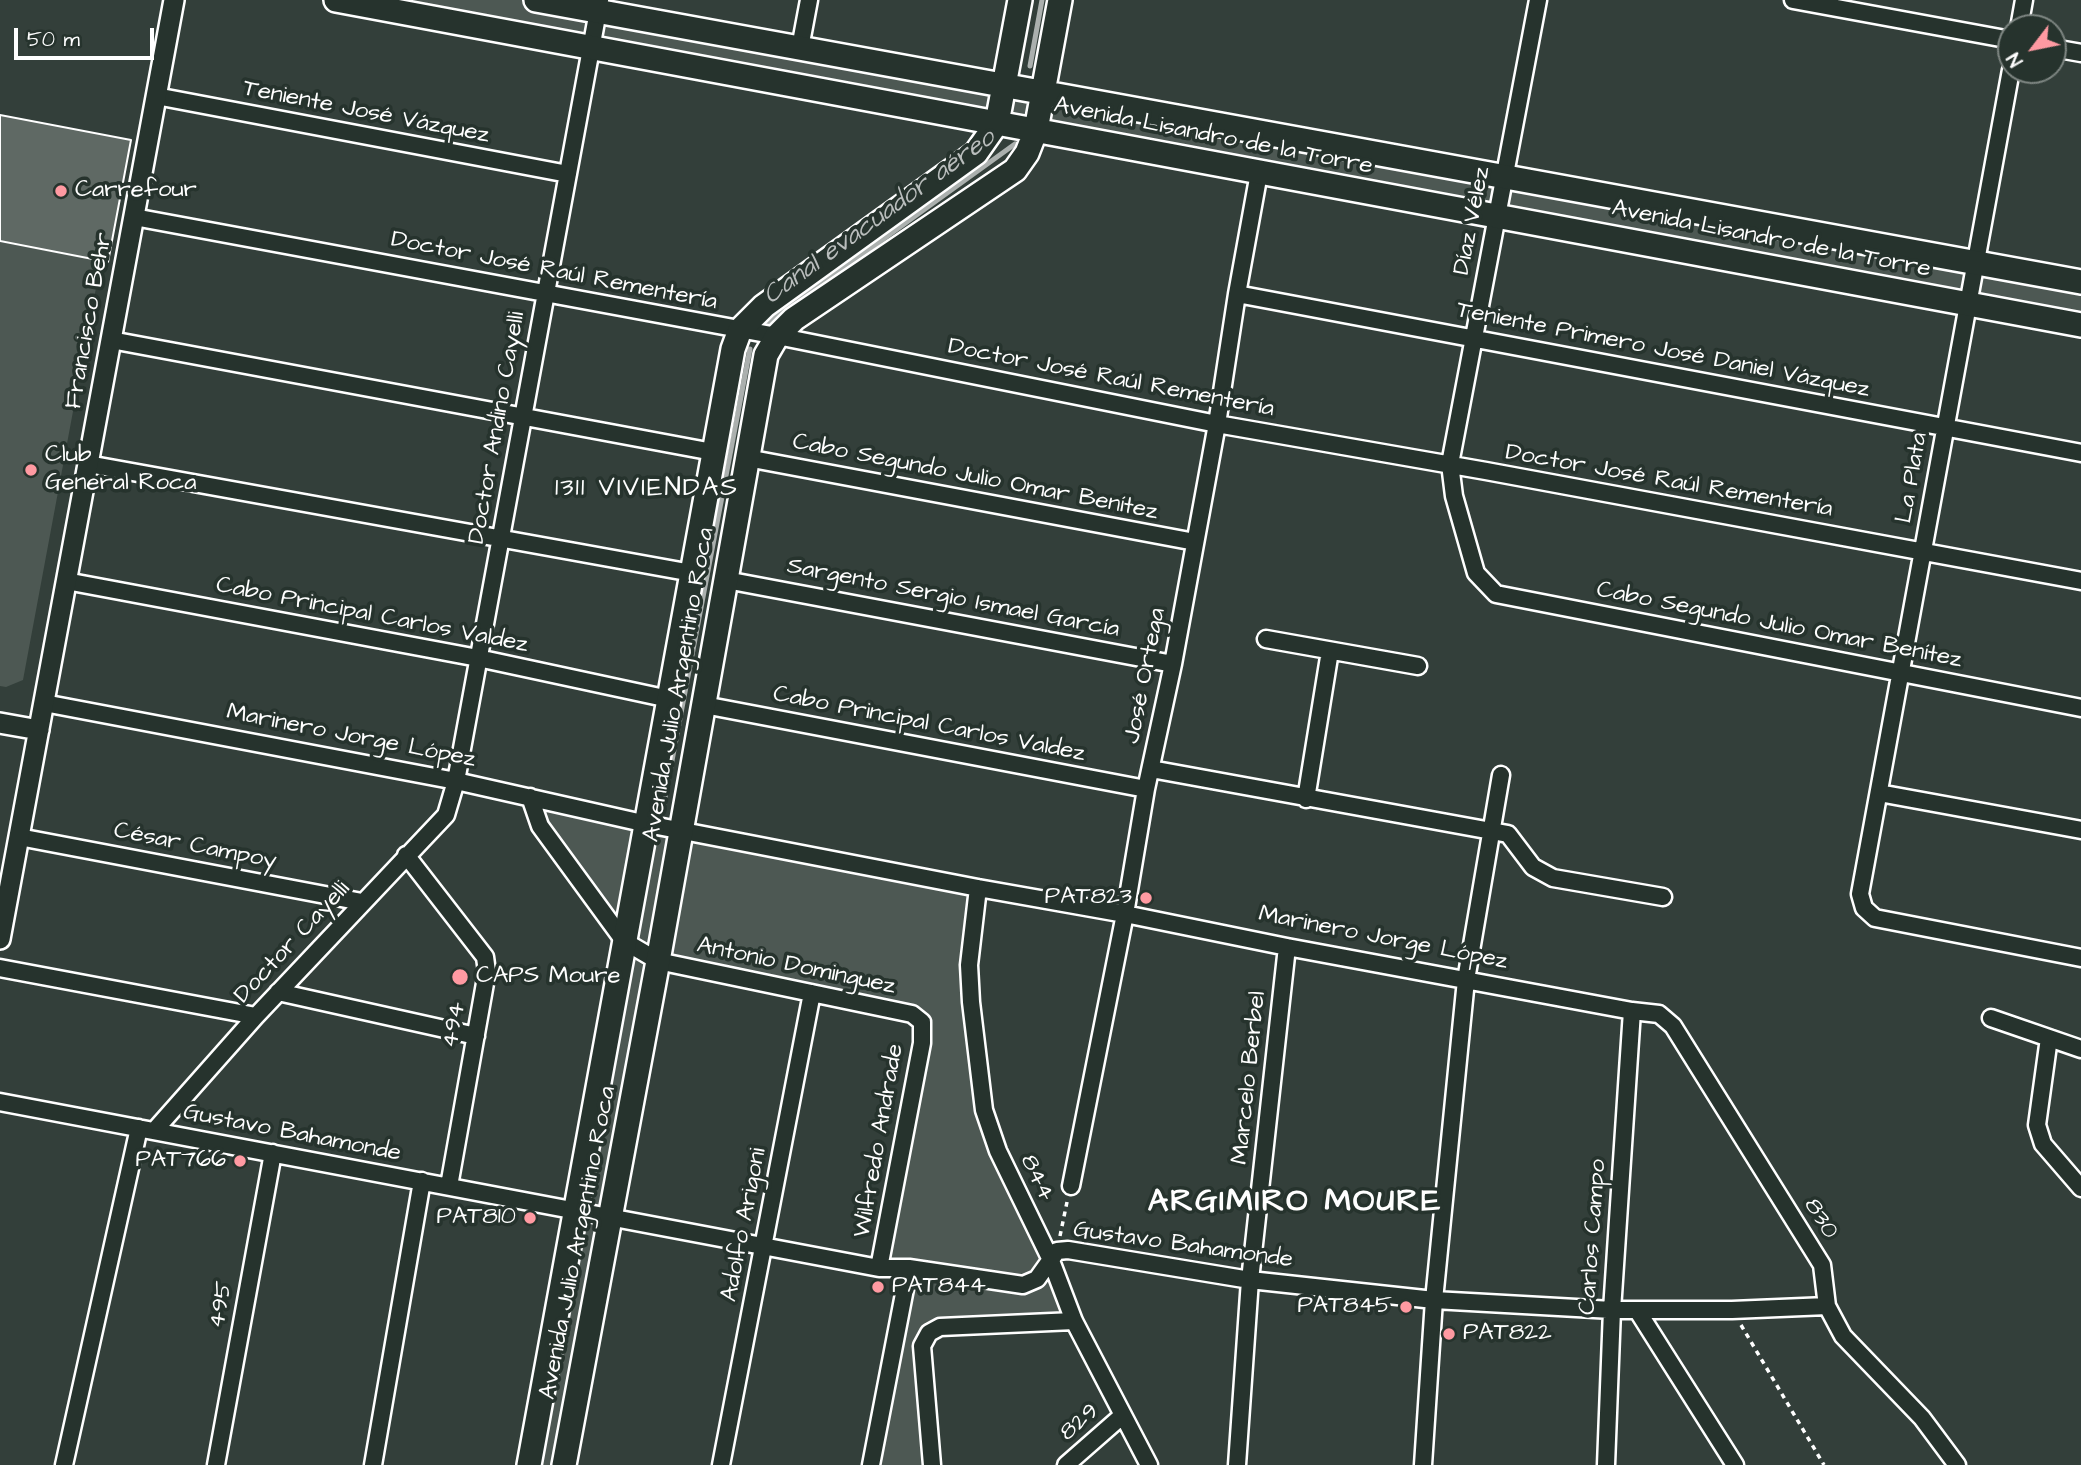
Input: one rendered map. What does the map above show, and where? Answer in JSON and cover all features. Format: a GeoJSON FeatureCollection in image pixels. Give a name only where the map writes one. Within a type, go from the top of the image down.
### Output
{"type":"FeatureCollection","features":[{"type":"Feature","properties":{"kind":"main road","name":"Avenida Lisandro de la Torre"},"geometry":{"type":"LineString","coordinates":[[336,0],[2081,325]]}},
{"type":"Feature","properties":{"kind":"main road","name":"Avenida Lisandro de la Torre"},"geometry":{"type":"LineString","coordinates":[[536,0],[599,6],[800,48],[1004,86],[2081,282]]}},
{"type":"Feature","properties":{"kind":"main road","name":"Avenida Julio Argentino Roca"},"geometry":{"type":"LineString","coordinates":[[529,1465],[733,349],[740,330],[764,306],[976,153],[997,123],[1020,0]]}},
{"type":"Feature","properties":{"kind":"main road","name":"Avenida Julio Argentino Roca"},"geometry":{"type":"LineString","coordinates":[[564,1465],[658,961],[766,355],[777,337],[794,319],[1015,170],[1027,153],[1036,130],[1060,0]]}},
{"type":"Feature","properties":{"kind":"street","name":"Francisco Behr"},"geometry":{"type":"LineString","coordinates":[[1,928],[174,0]]}},
{"type":"Feature","properties":{"kind":"street"},"geometry":{"type":"LineString","coordinates":[[800,48],[809,0]]}},
{"type":"Feature","properties":{"kind":"street","name":"Díaz Vélez"},"geometry":{"type":"LineString","coordinates":[[1476,573],[1454,496],[1450,464],[1538,0]]}},
{"type":"Feature","properties":{"kind":"street"},"geometry":{"type":"LineString","coordinates":[[1793,0],[1997,37]]}},
{"type":"Feature","properties":{"kind":"street","name":"Doctor Andino Cayelli"},"geometry":{"type":"LineString","coordinates":[[456,781],[599,6]]}},
{"type":"Feature","properties":{"kind":"street","name":"La Plata"},"geometry":{"type":"LineString","coordinates":[[2008,84],[1860,894],[1864,908],[1875,918],[2081,958]]}},
{"type":"Feature","properties":{"kind":"street","name":"Teniente José Vázquez"},"geometry":{"type":"LineString","coordinates":[[156,96],[568,174]]}},
{"type":"Feature","properties":{"kind":"street","name":"José Ortega"},"geometry":{"type":"LineString","coordinates":[[1071,1186],[1217,424],[1259,173]]}},
{"type":"Feature","properties":{"kind":"street","name":"Doctor José Raúl Rementería"},"geometry":{"type":"LineString","coordinates":[[134,217],[777,337],[1217,424],[1450,464],[2081,581]]}},
{"type":"Feature","properties":{"kind":"street","name":"Teniente Primero José Daniel Vázquez"},"geometry":{"type":"LineString","coordinates":[[1237,294],[2081,453]]}},
{"type":"Feature","properties":{"kind":"street"},"geometry":{"type":"LineString","coordinates":[[111,340],[713,452]]}},
{"type":"Feature","properties":{"kind":"street","name":"Cabo Segundo Julio Omar Benítez"},"geometry":{"type":"LineString","coordinates":[[747,458],[1195,542]]}},
{"type":"Feature","properties":{"kind":"street"},"geometry":{"type":"LineString","coordinates":[[88,464],[692,573]]}},
{"type":"Feature","properties":{"kind":"street","name":"Cabo Segundo Julio Omar Benítez"},"geometry":{"type":"LineString","coordinates":[[1476,573],[1496,594],[2081,708]]}},
{"type":"Feature","properties":{"kind":"street","name":"Sargento Sergio Ismael García"},"geometry":{"type":"LineString","coordinates":[[726,579],[1172,664]]}},
{"type":"Feature","properties":{"kind":"street","name":"Cabo Principal Carlos Valdez"},"geometry":{"type":"LineString","coordinates":[[66,581],[478,658],[669,699]]}},
{"type":"Feature","properties":{"kind":"street"},"geometry":{"type":"LineString","coordinates":[[1266,639],[1418,666]]}},
{"type":"Feature","properties":{"kind":"street"},"geometry":{"type":"LineString","coordinates":[[1306,799],[1330,651]]}},
{"type":"Feature","properties":{"kind":"street","name":"Marinero Jorge López"},"geometry":{"type":"LineString","coordinates":[[44,703],[456,781],[647,824],[1632,1011]]}},
{"type":"Feature","properties":{"kind":"street","name":"Cabo Principal Carlos Valdez"},"geometry":{"type":"LineString","coordinates":[[704,705],[1146,789]]}},
{"type":"Feature","properties":{"kind":"street"},"geometry":{"type":"LineString","coordinates":[[0,723],[39,730]]}},
{"type":"Feature","properties":{"kind":"street"},"geometry":{"type":"LineString","coordinates":[[1151,769],[1508,834],[1533,867],[1553,878],[1663,897]]}},
{"type":"Feature","properties":{"kind":"street"},"geometry":{"type":"LineString","coordinates":[[1423,1465],[1434,1300],[1466,980],[1501,775]]}},
{"type":"Feature","properties":{"kind":"street","name":"Doctor Cayelli"},"geometry":{"type":"LineString","coordinates":[[64,1465],[147,1129],[446,815],[456,781]]}},
{"type":"Feature","properties":{"kind":"street"},"geometry":{"type":"LineString","coordinates":[[1879,793],[2081,830]]}},
{"type":"Feature","properties":{"kind":"street"},"geometry":{"type":"LineString","coordinates":[[530,797],[540,826],[624,941]]}},
{"type":"Feature","properties":{"kind":"street","name":"César Campoy"},"geometry":{"type":"LineString","coordinates":[[19,837],[362,902]]}},
{"type":"Feature","properties":{"kind":"street","name":"494"},"geometry":{"type":"LineString","coordinates":[[406,855],[485,957],[487,972],[449,1186]]}},
{"type":"Feature","properties":{"kind":"street","name":"844"},"geometry":{"type":"LineString","coordinates":[[978,888],[969,965],[984,1110],[998,1151],[1054,1255],[1074,1321],[1149,1465]]}},
{"type":"Feature","properties":{"kind":"street","name":"Antonio Dominguez"},"geometry":{"type":"LineString","coordinates":[[624,941],[658,961],[912,1014],[922,1022]]}},
{"type":"Feature","properties":{"kind":"street","name":"Marcelo Berbel"},"geometry":{"type":"LineString","coordinates":[[1237,1465],[1250,1280],[1287,947]]}},
{"type":"Feature","properties":{"kind":"street"},"geometry":{"type":"LineString","coordinates":[[0,968],[256,1016]]}},
{"type":"Feature","properties":{"kind":"street"},"geometry":{"type":"LineString","coordinates":[[278,992],[476,1036]]}},
{"type":"Feature","properties":{"kind":"street","name":"Adolfo Arigoni"},"geometry":{"type":"LineString","coordinates":[[721,1465],[811,993]]}},
{"type":"Feature","properties":{"kind":"street","name":"830"},"geometry":{"type":"LineString","coordinates":[[1632,1011],[1659,1014],[1672,1026],[1822,1265],[1827,1306],[1843,1336],[1922,1418],[1957,1465]]}},
{"type":"Feature","properties":{"kind":"street","name":"Carlos Campo"},"geometry":{"type":"LineString","coordinates":[[1606,1465],[1612,1310],[1632,1011]]}},
{"type":"Feature","properties":{"kind":"street"},"geometry":{"type":"LineString","coordinates":[[1991,1018],[2081,1049]]}},
{"type":"Feature","properties":{"kind":"street","name":"Wilfredo Andrade"},"geometry":{"type":"LineString","coordinates":[[879,1268],[922,1043],[922,1022]]}},
{"type":"Feature","properties":{"kind":"street"},"geometry":{"type":"LineString","coordinates":[[2049,1038],[2038,1125],[2043,1144],[2081,1188]]}},
{"type":"Feature","properties":{"kind":"street","name":"Gustavo Bahamonde"},"geometry":{"type":"LineString","coordinates":[[0,1102],[879,1268],[909,1268],[1023,1285],[1037,1279],[1054,1255],[1068,1251],[1250,1280],[1434,1300],[1612,1310],[1732,1310],[1827,1306]]}},
{"type":"Feature","properties":{"kind":"street","name":"495"},"geometry":{"type":"LineString","coordinates":[[216,1465],[273,1153]]}},
{"type":"Feature","properties":{"kind":"street"},"geometry":{"type":"LineString","coordinates":[[373,1465],[422,1181]]}},
{"type":"Feature","properties":{"kind":"street"},"geometry":{"type":"LineString","coordinates":[[872,1465],[909,1268]]}},
{"type":"Feature","properties":{"kind":"street"},"geometry":{"type":"LineString","coordinates":[[1637,1310],[1735,1465]]}},
{"type":"Feature","properties":{"kind":"street"},"geometry":{"type":"LineString","coordinates":[[932,1465],[922,1346],[929,1333],[940,1328],[1074,1321]]}},
{"type":"Feature","properties":{"kind":"street","name":"829"},"geometry":{"type":"LineString","coordinates":[[1066,1465],[1123,1415]]}},
{"type":"Feature","properties":{"kind":"path"},"geometry":{"type":"LineString","coordinates":[[1054,1255],[1071,1186]]}},
{"type":"Feature","properties":{"kind":"path"},"geometry":{"type":"LineString","coordinates":[[1732,1310],[1824,1465]]}},
{"type":"Feature","properties":{"kind":"shaded area"},"geometry":{"type":"Polygon","coordinates":[[[336,0],[536,0],[2081,282],[2081,325],[336,0]]]}},
{"type":"Feature","properties":{"kind":"shaded area","name":"Club General Roca"},"geometry":{"type":"Polygon","coordinates":[[[0,242],[101,261],[23,680],[6,687],[0,686],[0,242]]]}},
{"type":"Feature","properties":{"kind":"shaded area"},"geometry":{"type":"Polygon","coordinates":[[[530,797],[978,888],[969,965],[984,1110],[1074,1321],[929,1333],[932,1465],[871,1465],[909,1269],[879,1268],[922,1022],[658,961],[564,1465],[529,1465],[624,941],[530,797]]]}},
{"type":"Feature","properties":{"kind":"building","name":"Carrefour"},"geometry":{"type":"Polygon","coordinates":[[[0,115],[131,140],[108,262],[0,241],[0,115]]]}},
{"type":"Feature","properties":{"kind":"waterway","name":"Canal evacuador aéreo"},"geometry":{"type":"LineString","coordinates":[[1030,66],[1042,0]]}},
{"type":"Feature","properties":{"kind":"waterway","name":"Canal evacuador aéreo"},"geometry":{"type":"LineString","coordinates":[[767,323],[1015,144]]}},
{"type":"Feature","properties":{"kind":"waterway","name":"Canal evacuador aéreo"},"geometry":{"type":"LineString","coordinates":[[663,808],[750,349]]}},
{"type":"Feature","properties":{"kind":"place","name":"Carrefour"},"geometry":{"type":"Point","coordinates":[61,191]}},
{"type":"Feature","properties":{"kind":"place","name":"Club General Roca"},"geometry":{"type":"Point","coordinates":[31,470]}},
{"type":"Feature","properties":{"kind":"place","name":"PAT823"},"geometry":{"type":"Point","coordinates":[1146,898]}},
{"type":"Feature","properties":{"kind":"place","name":"CAPS Moure"},"geometry":{"type":"Point","coordinates":[460,977]}},
{"type":"Feature","properties":{"kind":"place","name":"PAT766"},"geometry":{"type":"Point","coordinates":[240,1161]}},
{"type":"Feature","properties":{"kind":"place","name":"PAT810"},"geometry":{"type":"Point","coordinates":[530,1218]}},
{"type":"Feature","properties":{"kind":"place","name":"PAT844"},"geometry":{"type":"Point","coordinates":[878,1287]}},
{"type":"Feature","properties":{"kind":"place","name":"PAT845"},"geometry":{"type":"Point","coordinates":[1406,1307]}},
{"type":"Feature","properties":{"kind":"place","name":"PAT822"},"geometry":{"type":"Point","coordinates":[1449,1334]}},
{"type":"Feature","properties":{"kind":"district","name":"1311 VIVIENDAS"},"geometry":{"type":"Point","coordinates":[647,490]}},
{"type":"Feature","properties":{"kind":"district","name":"ARGIMIRO MOURE"},"geometry":{"type":"Point","coordinates":[1295,1203]}}]}
